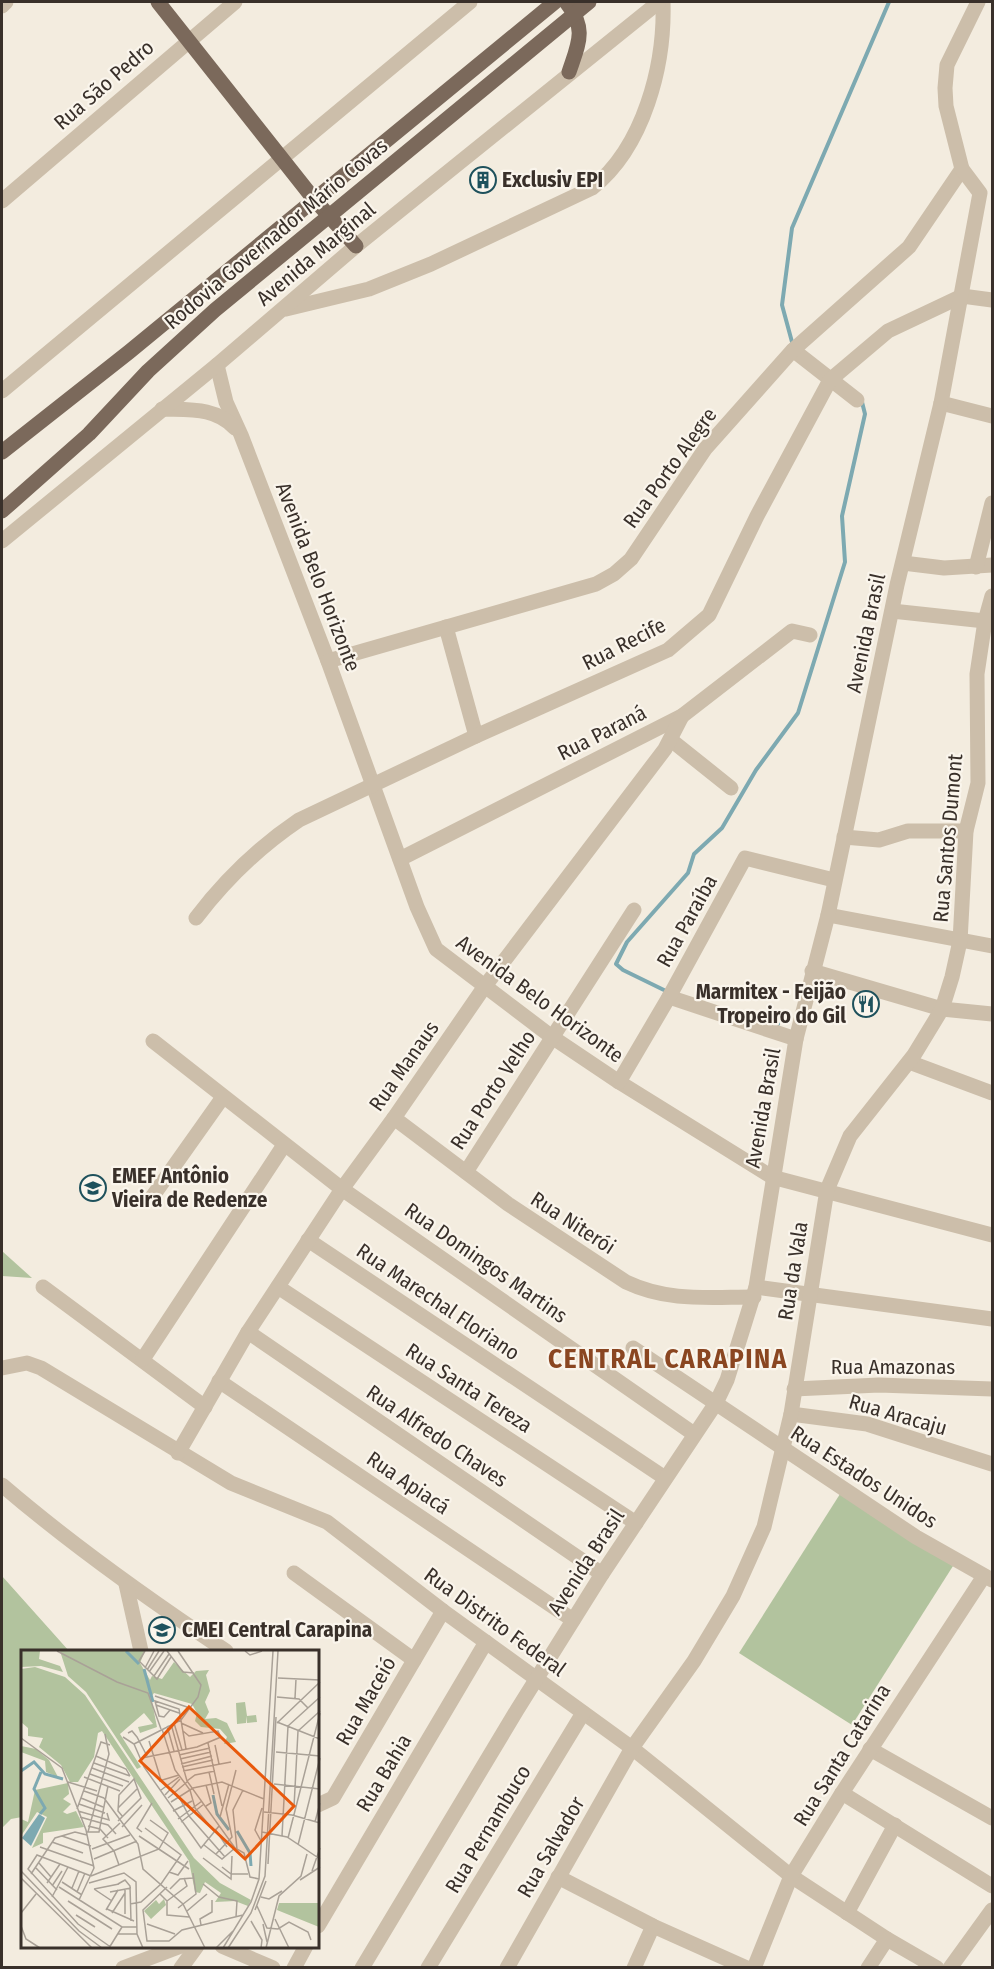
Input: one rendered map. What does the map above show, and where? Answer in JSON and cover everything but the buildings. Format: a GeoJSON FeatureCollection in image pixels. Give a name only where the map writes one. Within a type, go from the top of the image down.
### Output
{"type":"FeatureCollection","features":[{"type":"Feature","properties":{"kind":"main road"},"geometry":{"type":"LineString","coordinates":[[158,2],[313,198],[356,246]]}},
{"type":"Feature","properties":{"kind":"main road","name":"Rodovia Governador Mário Covas"},"geometry":{"type":"LineString","coordinates":[[2,452],[129,352],[313,198],[555,2]]}},
{"type":"Feature","properties":{"kind":"main road","name":"Rodovia Governador Mário Covas"},"geometry":{"type":"LineString","coordinates":[[2,511],[89,434],[148,371],[207,318],[329,216],[570,7],[589,2]]}},
{"type":"Feature","properties":{"kind":"main road"},"geometry":{"type":"LineString","coordinates":[[569,72],[579,42],[580,29],[570,7]]}},
{"type":"Feature","properties":{"kind":"street"},"geometry":{"type":"LineString","coordinates":[[2,6],[6,2]]}},
{"type":"Feature","properties":{"kind":"street","name":"Rua São Pedro"},"geometry":{"type":"LineString","coordinates":[[2,201],[235,2]]}},
{"type":"Feature","properties":{"kind":"street"},"geometry":{"type":"LineString","coordinates":[[2,391],[280,157],[470,2]]}},
{"type":"Feature","properties":{"kind":"street"},"geometry":{"type":"LineString","coordinates":[[284,310],[369,289],[431,264],[592,188],[611,173],[630,144],[656,78],[664,33],[661,2]]}},
{"type":"Feature","properties":{"kind":"street","name":"Avenida Marginal"},"geometry":{"type":"LineString","coordinates":[[2,541],[284,310],[356,246],[569,72],[661,2]]}},
{"type":"Feature","properties":{"kind":"street","name":"Avenida Brasil"},"geometry":{"type":"LineString","coordinates":[[362,1968],[573,1620],[716,1403],[727,1380],[755,1292],[796,1039],[828,915],[892,611],[941,403],[962,296],[986,195],[962,169],[946,106],[945,88],[947,65],[978,2]]}},
{"type":"Feature","properties":{"kind":"street","name":"Rua Porto Alegre"},"geometry":{"type":"LineString","coordinates":[[328,661],[596,584],[614,574],[631,559],[705,449],[793,350],[909,247],[962,169]]}},
{"type":"Feature","properties":{"kind":"street"},"geometry":{"type":"LineString","coordinates":[[962,296],[993,300]]}},
{"type":"Feature","properties":{"kind":"street","name":"Rua Recife"},"geometry":{"type":"LineString","coordinates":[[196,918],[221,885],[274,837],[299,820],[476,736],[669,650],[709,615],[757,516],[830,380],[888,332],[962,296]]}},
{"type":"Feature","properties":{"kind":"street"},"geometry":{"type":"LineString","coordinates":[[793,350],[857,400]]}},
{"type":"Feature","properties":{"kind":"street","name":"Avenida Belo Horizonte"},"geometry":{"type":"LineString","coordinates":[[217,365],[226,402],[241,435],[328,661],[372,785],[436,949],[552,1037],[619,1082],[772,1177],[991,1231]]}},
{"type":"Feature","properties":{"kind":"street"},"geometry":{"type":"LineString","coordinates":[[941,403],[993,416]]}},
{"type":"Feature","properties":{"kind":"street"},"geometry":{"type":"LineString","coordinates":[[162,409],[202,410],[223,416],[241,435]]}},
{"type":"Feature","properties":{"kind":"street"},"geometry":{"type":"LineString","coordinates":[[976,567],[993,503]]}},
{"type":"Feature","properties":{"kind":"street"},"geometry":{"type":"LineString","coordinates":[[903,563],[944,568],[993,565]]}},
{"type":"Feature","properties":{"kind":"street","name":"Rua Santos Dumont"},"geometry":{"type":"LineString","coordinates":[[960,941],[966,831],[978,783],[978,674],[985,621],[993,596]]}},
{"type":"Feature","properties":{"kind":"street"},"geometry":{"type":"LineString","coordinates":[[892,611],[985,621]]}},
{"type":"Feature","properties":{"kind":"street"},"geometry":{"type":"LineString","coordinates":[[447,627],[476,736]]}},
{"type":"Feature","properties":{"kind":"street","name":"Rua Paraná"},"geometry":{"type":"LineString","coordinates":[[400,859],[682,716],[792,631],[810,635]]}},
{"type":"Feature","properties":{"kind":"street","name":"Rua Manaus"},"geometry":{"type":"LineString","coordinates":[[178,1453],[248,1332],[342,1189],[394,1118],[484,986],[614,818],[671,740],[682,716]]}},
{"type":"Feature","properties":{"kind":"street"},"geometry":{"type":"LineString","coordinates":[[671,740],[731,788]]}},
{"type":"Feature","properties":{"kind":"street"},"geometry":{"type":"LineString","coordinates":[[978,783],[993,773]]}},
{"type":"Feature","properties":{"kind":"street"},"geometry":{"type":"LineString","coordinates":[[844,837],[879,840],[908,831],[966,831]]}},
{"type":"Feature","properties":{"kind":"street","name":"Rua Paraíba"},"geometry":{"type":"LineString","coordinates":[[619,1082],[669,998],[745,858],[834,880]]}},
{"type":"Feature","properties":{"kind":"street","name":"Rua Porto Velho"},"geometry":{"type":"LineString","coordinates":[[466,1172],[634,910]]}},
{"type":"Feature","properties":{"kind":"street"},"geometry":{"type":"LineString","coordinates":[[828,915],[993,946]]}},
{"type":"Feature","properties":{"kind":"street","name":"Rua da Vala"},"geometry":{"type":"LineString","coordinates":[[632,1748],[694,1661],[733,1596],[764,1527],[784,1450],[827,1190],[850,1136],[909,1062],[942,1009],[960,941]]}},
{"type":"Feature","properties":{"kind":"street"},"geometry":{"type":"LineString","coordinates":[[812,971],[942,1009],[993,1014]]}},
{"type":"Feature","properties":{"kind":"street"},"geometry":{"type":"LineString","coordinates":[[669,998],[796,1039]]}},
{"type":"Feature","properties":{"kind":"street","name":"Rua Domingos Martins"},"geometry":{"type":"LineString","coordinates":[[153,1041],[342,1189],[694,1434]]}},
{"type":"Feature","properties":{"kind":"street"},"geometry":{"type":"LineString","coordinates":[[909,1062],[993,1093]]}},
{"type":"Feature","properties":{"kind":"street"},"geometry":{"type":"LineString","coordinates":[[150,1200],[223,1097]]}},
{"type":"Feature","properties":{"kind":"street","name":"Rua Niterói"},"geometry":{"type":"LineString","coordinates":[[394,1118],[508,1204],[589,1260],[646,1291],[667,1297],[755,1292],[811,1294],[993,1319]]}},
{"type":"Feature","properties":{"kind":"street"},"geometry":{"type":"LineString","coordinates":[[143,1359],[284,1144]]}},
{"type":"Feature","properties":{"kind":"street","name":"Rua Marechal Floriano"},"geometry":{"type":"LineString","coordinates":[[308,1240],[665,1478]]}},
{"type":"Feature","properties":{"kind":"street"},"geometry":{"type":"LineString","coordinates":[[43,1287],[205,1407]]}},
{"type":"Feature","properties":{"kind":"street","name":"Rua Santa Tereza"},"geometry":{"type":"LineString","coordinates":[[278,1287],[636,1523]]}},
{"type":"Feature","properties":{"kind":"street","name":"Rua Alfredo Chaves"},"geometry":{"type":"LineString","coordinates":[[248,1332],[602,1574]]}},
{"type":"Feature","properties":{"kind":"street","name":"Rua Estados Unidos"},"geometry":{"type":"LineString","coordinates":[[633,1348],[916,1537],[988,1578]]}},
{"type":"Feature","properties":{"kind":"street","name":"Rua Distrito Federal"},"geometry":{"type":"LineString","coordinates":[[2,1368],[27,1364],[41,1368],[231,1483],[327,1522],[443,1611],[632,1748],[792,1876],[886,1939],[937,1968]]}},
{"type":"Feature","properties":{"kind":"street","name":"Rua Apiacá"},"geometry":{"type":"LineString","coordinates":[[219,1381],[573,1620]]}},
{"type":"Feature","properties":{"kind":"street","name":"Rua Amazonas"},"geometry":{"type":"LineString","coordinates":[[794,1389],[879,1385],[993,1389]]}},
{"type":"Feature","properties":{"kind":"street","name":"Rua Aracaju"},"geometry":{"type":"LineString","coordinates":[[790,1414],[867,1424],[993,1464]]}},
{"type":"Feature","properties":{"kind":"street"},"geometry":{"type":"LineString","coordinates":[[2,1485],[59,1534],[126,1584],[225,1650]]}},
{"type":"Feature","properties":{"kind":"street"},"geometry":{"type":"LineString","coordinates":[[294,1573],[414,1660]]}},
{"type":"Feature","properties":{"kind":"street","name":"Rua Santa Catarina"},"geometry":{"type":"LineString","coordinates":[[754,1968],[792,1876],[870,1749],[988,1578]]}},
{"type":"Feature","properties":{"kind":"street"},"geometry":{"type":"LineString","coordinates":[[126,1584],[141,1650]]}},
{"type":"Feature","properties":{"kind":"street","name":"Rua Maceió"},"geometry":{"type":"LineString","coordinates":[[320,1804],[333,1798],[443,1611]]}},
{"type":"Feature","properties":{"kind":"street","name":"Rua Bahia"},"geometry":{"type":"LineString","coordinates":[[320,1923],[486,1642]]}},
{"type":"Feature","properties":{"kind":"street","name":"Rua Pernambuco"},"geometry":{"type":"LineString","coordinates":[[428,1968],[583,1713]]}},
{"type":"Feature","properties":{"kind":"street","name":"Rua Salvador"},"geometry":{"type":"LineString","coordinates":[[507,1968],[632,1748]]}},
{"type":"Feature","properties":{"kind":"street"},"geometry":{"type":"LineString","coordinates":[[870,1749],[993,1818]]}},
{"type":"Feature","properties":{"kind":"street"},"geometry":{"type":"LineString","coordinates":[[842,1793],[993,1886]]}},
{"type":"Feature","properties":{"kind":"street"},"geometry":{"type":"LineString","coordinates":[[847,1913],[896,1825]]}},
{"type":"Feature","properties":{"kind":"street"},"geometry":{"type":"LineString","coordinates":[[558,1877],[652,1926],[747,1968]]}},
{"type":"Feature","properties":{"kind":"street"},"geometry":{"type":"LineString","coordinates":[[950,1968],[993,1910]]}},
{"type":"Feature","properties":{"kind":"street"},"geometry":{"type":"LineString","coordinates":[[634,1968],[652,1926]]}},
{"type":"Feature","properties":{"kind":"street"},"geometry":{"type":"LineString","coordinates":[[868,1968],[886,1939]]}},
{"type":"Feature","properties":{"kind":"street"},"geometry":{"type":"LineString","coordinates":[[123,1968],[178,1948]]}},
{"type":"Feature","properties":{"kind":"street"},"geometry":{"type":"LineString","coordinates":[[181,1968],[196,1948]]}},
{"type":"Feature","properties":{"kind":"street"},"geometry":{"type":"LineString","coordinates":[[224,1948],[273,1968]]}},
{"type":"Feature","properties":{"kind":"street"},"geometry":{"type":"LineString","coordinates":[[294,1968],[305,1948]]}},
{"type":"Feature","properties":{"kind":"green space"},"geometry":{"type":"Polygon","coordinates":[[[2,1251],[32,1278],[2,1276],[2,1251]]]}},
{"type":"Feature","properties":{"kind":"green space"},"geometry":{"type":"Polygon","coordinates":[[[840,1494],[953,1566],[852,1725],[739,1653],[840,1494]]]}},
{"type":"Feature","properties":{"kind":"green space"},"geometry":{"type":"Polygon","coordinates":[[[2,1576],[68,1650],[21,1650],[21,1817],[11,1819],[2,1828],[2,1576]]]}},
{"type":"Feature","properties":{"kind":"waterway"},"geometry":{"type":"LineString","coordinates":[[792,342],[782,305],[792,228],[889,2]]}},
{"type":"Feature","properties":{"kind":"waterway"},"geometry":{"type":"LineString","coordinates":[[668,992],[623,970],[616,964],[627,942],[688,873],[694,854],[722,828],[756,770],[798,713],[845,562],[842,516],[865,414],[862,402]]}},
{"type":"Feature","properties":{"kind":"waterway"},"geometry":{"type":"LineString","coordinates":[[761,1020],[778,1024]]}},
{"type":"Feature","properties":{"kind":"place","name":"Exclusiv EPI"},"geometry":{"type":"Point","coordinates":[483,180]}},
{"type":"Feature","properties":{"kind":"place","name":"Marmitex - Feijão Tropeiro do Gil"},"geometry":{"type":"Point","coordinates":[866,1004]}},
{"type":"Feature","properties":{"kind":"place","name":"EMEF Antônio Vieira de Redenze"},"geometry":{"type":"Point","coordinates":[93,1188]}},
{"type":"Feature","properties":{"kind":"place","name":"CMEI Central Carapina"},"geometry":{"type":"Point","coordinates":[162,1630]}},
{"type":"Feature","properties":{"kind":"district","name":"CENTRAL CARAPINA"},"geometry":{"type":"Point","coordinates":[668,1359]}}]}
